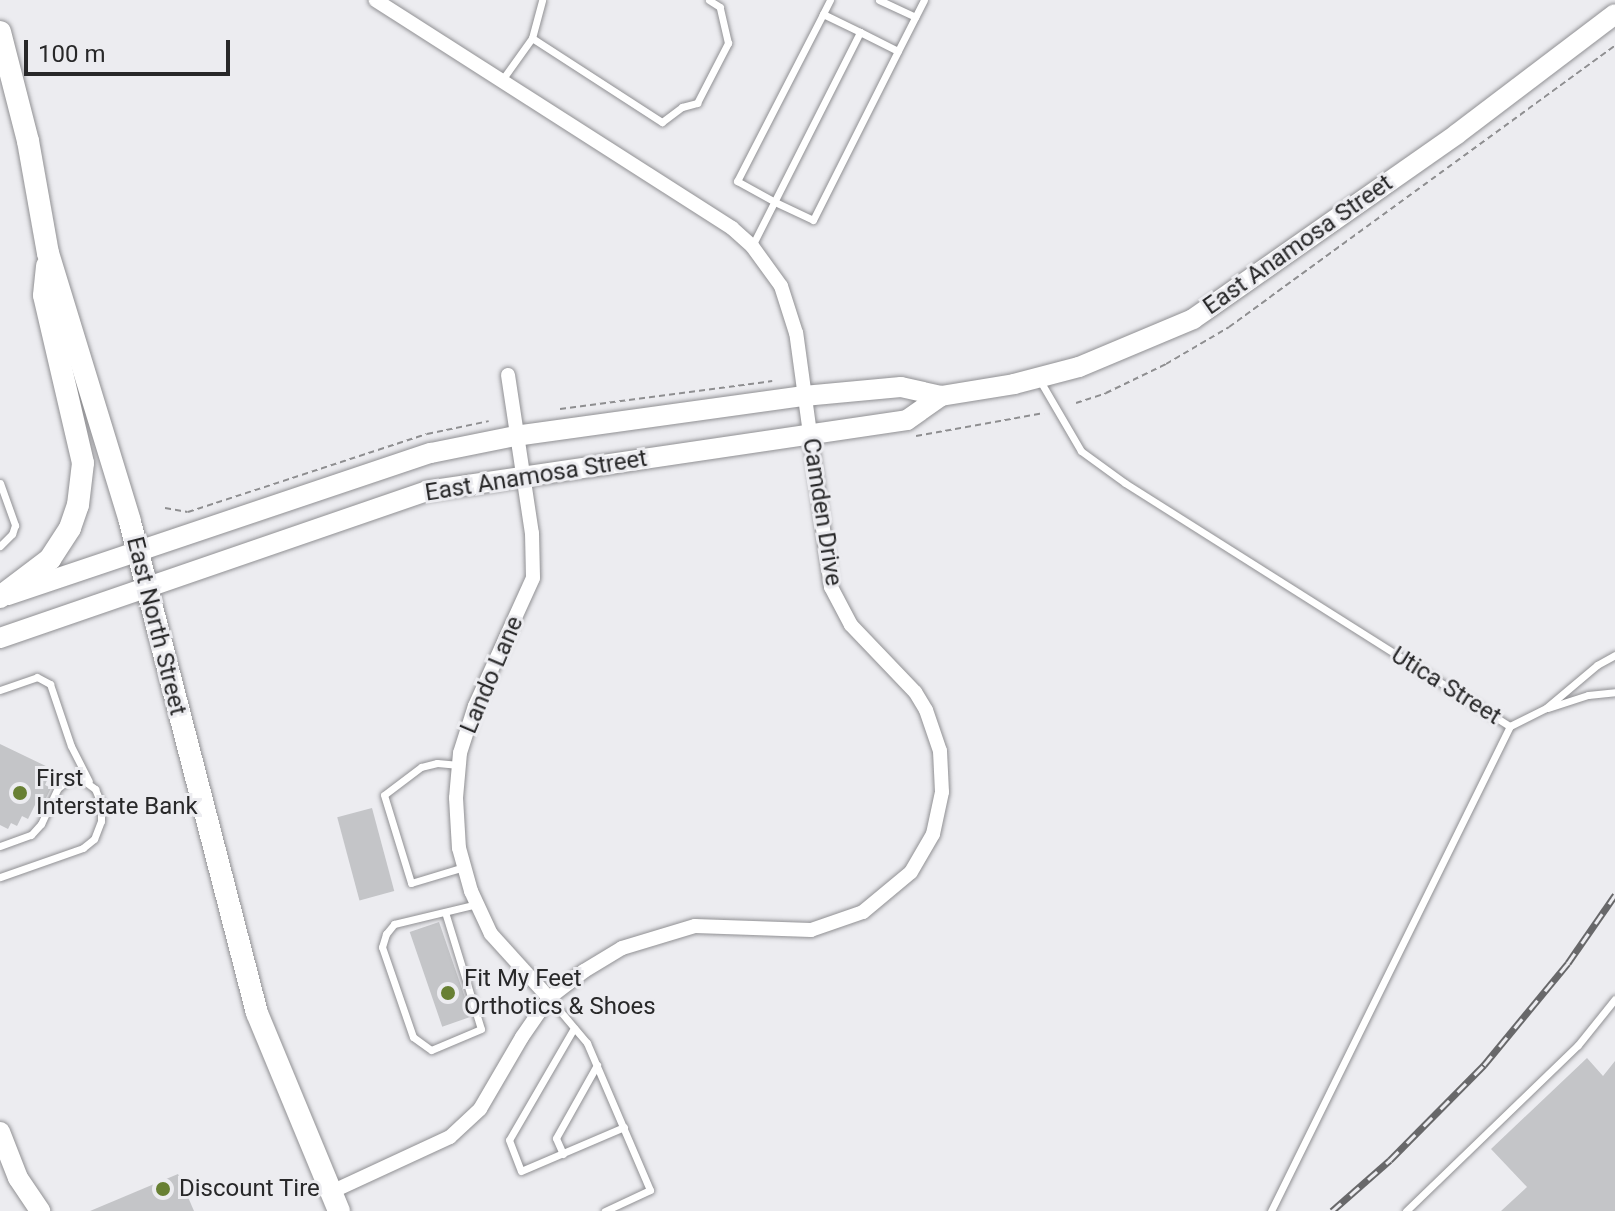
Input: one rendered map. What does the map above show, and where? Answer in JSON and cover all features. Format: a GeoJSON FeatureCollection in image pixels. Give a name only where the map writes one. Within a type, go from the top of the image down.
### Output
{"type":"FeatureCollection","features":[{"type":"Feature","properties":{"kind":"main road","name":"East Anamosa Street"},"geometry":{"type":"LineString","coordinates":[[0,598],[431,453],[515,436],[804,396],[901,387],[941,396],[1039,378],[1131,348],[1193,319],[1457,134],[1615,14]]}},
{"type":"Feature","properties":{"kind":"main road","name":"East North Street"},"geometry":{"type":"LineString","coordinates":[[0,32],[28,141],[48,253],[136,550],[257,1013],[334,1202]]}},
{"type":"Feature","properties":{"kind":"main road"},"geometry":{"type":"LineString","coordinates":[[0,598],[50,559],[70,528],[78,505],[83,463],[44,295],[48,253]]}},
{"type":"Feature","properties":{"kind":"main road","name":"East Anamosa Street"},"geometry":{"type":"LineString","coordinates":[[0,638],[427,491],[907,420],[941,396]]}},
{"type":"Feature","properties":{"kind":"main road"},"geometry":{"type":"LineString","coordinates":[[0,1132],[18,1178],[40,1211]]}},
{"type":"Feature","properties":{"kind":"street","name":"Camden Drive"},"geometry":{"type":"LineString","coordinates":[[334,1202],[436,1146],[467,1123],[480,1109],[549,998],[599,961],[656,935],[721,925],[811,930],[845,920],[899,886],[933,834],[942,792],[936,733],[915,692],[867,645],[831,587],[796,333],[781,286],[752,246],[732,228],[376,0]]}},
{"type":"Feature","properties":{"kind":"street","name":"Lando Lane"},"geometry":{"type":"LineString","coordinates":[[508,375],[532,533],[533,578],[475,706],[459,765],[456,798],[464,867],[477,904],[491,934],[549,998]]}},
{"type":"Feature","properties":{"kind":"lane"},"geometry":{"type":"LineString","coordinates":[[501,82],[532,38],[542,0]]}},
{"type":"Feature","properties":{"kind":"lane"},"geometry":{"type":"LineString","coordinates":[[532,38],[662,122],[682,107],[697,103],[728,43],[720,7],[709,0]]}},
{"type":"Feature","properties":{"kind":"lane"},"geometry":{"type":"LineString","coordinates":[[830,0],[737,181],[813,220],[924,0]]}},
{"type":"Feature","properties":{"kind":"lane"},"geometry":{"type":"LineString","coordinates":[[882,1],[915,17]]}},
{"type":"Feature","properties":{"kind":"lane"},"geometry":{"type":"LineString","coordinates":[[823,14],[898,51]]}},
{"type":"Feature","properties":{"kind":"lane"},"geometry":{"type":"LineString","coordinates":[[752,246],[860,32]]}},
{"type":"Feature","properties":{"kind":"lane","name":"Utica Street"},"geometry":{"type":"LineString","coordinates":[[1039,378],[1081,451],[1125,483],[1510,726],[1271,1211]]}},
{"type":"Feature","properties":{"kind":"lane"},"geometry":{"type":"LineString","coordinates":[[0,483],[15,525],[12,534],[0,546]]}},
{"type":"Feature","properties":{"kind":"lane"},"geometry":{"type":"LineString","coordinates":[[1546,708],[1612,657],[1615,649]]}},
{"type":"Feature","properties":{"kind":"lane"},"geometry":{"type":"LineString","coordinates":[[0,690],[37,677],[50,684],[71,746],[101,803],[101,821],[94,839],[83,848],[0,877]]}},
{"type":"Feature","properties":{"kind":"lane"},"geometry":{"type":"LineString","coordinates":[[1510,726],[1546,708],[1588,695],[1615,692]]}},
{"type":"Feature","properties":{"kind":"lane"},"geometry":{"type":"LineString","coordinates":[[459,765],[421,767],[384,795],[411,883],[464,867]]}},
{"type":"Feature","properties":{"kind":"lane"},"geometry":{"type":"LineString","coordinates":[[0,846],[31,835],[41,824],[58,788],[67,781],[80,778],[89,781]]}},
{"type":"Feature","properties":{"kind":"lane"},"geometry":{"type":"LineString","coordinates":[[445,912],[481,1029],[431,1050],[413,1037],[382,947],[394,924],[477,904]]}},
{"type":"Feature","properties":{"kind":"lane"},"geometry":{"type":"LineString","coordinates":[[549,998],[587,1043],[650,1190],[605,1211]]}},
{"type":"Feature","properties":{"kind":"lane"},"geometry":{"type":"LineString","coordinates":[[1406,1211],[1578,1045],[1615,999]]}},
{"type":"Feature","properties":{"kind":"lane"},"geometry":{"type":"LineString","coordinates":[[574,1028],[509,1140],[521,1171],[624,1127]]}},
{"type":"Feature","properties":{"kind":"lane"},"geometry":{"type":"LineString","coordinates":[[563,1154],[556,1138],[597,1065]]}},
{"type":"Feature","properties":{"kind":"path"},"geometry":{"type":"LineString","coordinates":[[1076,403],[1106,393],[1166,364],[1229,327],[1615,46]]}},
{"type":"Feature","properties":{"kind":"path"},"geometry":{"type":"LineString","coordinates":[[560,409],[772,381]]}},
{"type":"Feature","properties":{"kind":"path"},"geometry":{"type":"LineString","coordinates":[[906,437],[1013,421],[1045,412]]}},
{"type":"Feature","properties":{"kind":"path"},"geometry":{"type":"LineString","coordinates":[[165,508],[188,512],[384,447],[489,421]]}},
{"type":"Feature","properties":{"kind":"building","name":"First Interstate Bank"},"geometry":{"type":"Polygon","coordinates":[[[0,744],[52,769],[45,785],[51,788],[43,804],[37,801],[28,819],[22,816],[17,826],[11,823],[8,829],[0,825],[0,744]]]}},
{"type":"Feature","properties":{"kind":"building"},"geometry":{"type":"Polygon","coordinates":[[[372,808],[394,891],[359,900],[337,817],[372,808]]]}},
{"type":"Feature","properties":{"kind":"building"},"geometry":{"type":"Polygon","coordinates":[[[439,922],[472,1017],[442,1027],[410,932],[439,922]]]}},
{"type":"Feature","properties":{"kind":"building"},"geometry":{"type":"Polygon","coordinates":[[[1587,1058],[1603,1076],[1615,1061],[1615,1211],[1501,1211],[1527,1187],[1491,1149],[1587,1058]]]}},
{"type":"Feature","properties":{"kind":"building","name":"Discount Tire"},"geometry":{"type":"Polygon","coordinates":[[[178,1174],[194,1211],[90,1211],[178,1174]]]}},
{"type":"Feature","properties":{"kind":"railway"},"geometry":{"type":"LineString","coordinates":[[1332,1211],[1390,1160],[1484,1065],[1568,963],[1615,895]]}},
{"type":"Feature","properties":{"kind":"place","name":"First Interstate Bank"},"geometry":{"type":"Point","coordinates":[20,793]}},
{"type":"Feature","properties":{"kind":"place","name":"Fit My Feet Orthotics & Shoes"},"geometry":{"type":"Point","coordinates":[448,993]}},
{"type":"Feature","properties":{"kind":"place","name":"Discount Tire"},"geometry":{"type":"Point","coordinates":[163,1189]}}]}
